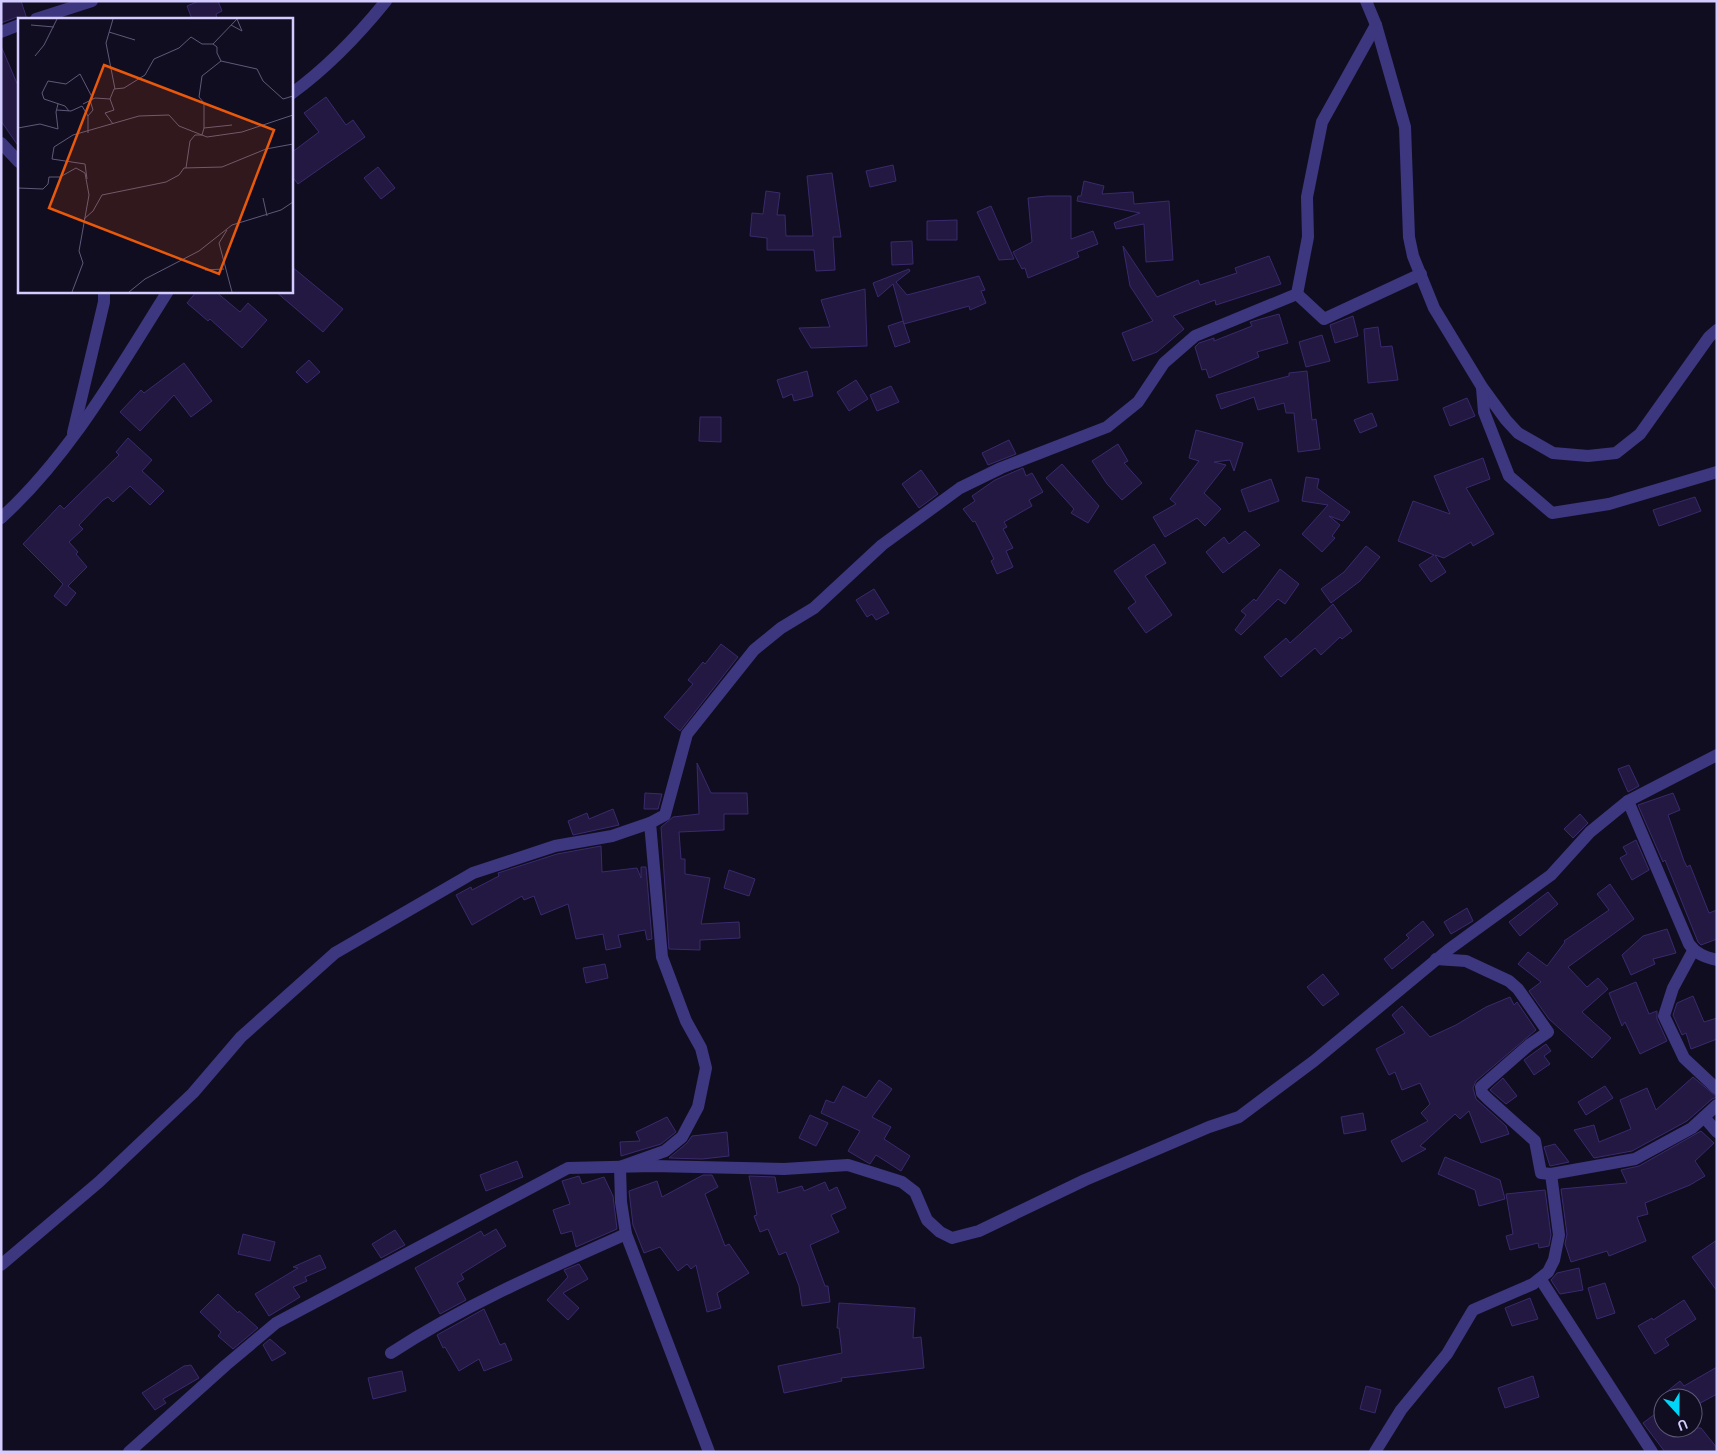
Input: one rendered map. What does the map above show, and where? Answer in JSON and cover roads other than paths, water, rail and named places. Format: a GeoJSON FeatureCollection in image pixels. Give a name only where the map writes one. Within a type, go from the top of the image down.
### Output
{"type":"FeatureCollection","features":[{"type":"Feature","properties":{"kind":"street"},"geometry":{"type":"LineString","coordinates":[[39,18],[92,1]]}},
{"type":"Feature","properties":{"kind":"street"},"geometry":{"type":"LineString","coordinates":[[292,93],[322,72],[358,36],[386,1]]}},
{"type":"Feature","properties":{"kind":"street"},"geometry":{"type":"LineString","coordinates":[[1366,1],[1376,25],[1404,126],[1408,237],[1421,274],[1434,308],[1482,387],[1506,420],[1518,432],[1553,453],[1588,456],[1616,453],[1640,434],[1709,337],[1717,330]]}},
{"type":"Feature","properties":{"kind":"street"},"geometry":{"type":"LineString","coordinates":[[1,32],[18,25]]}},
{"type":"Feature","properties":{"kind":"street"},"geometry":{"type":"LineString","coordinates":[[1297,294],[1308,237],[1307,197],[1322,122],[1376,25]]}},
{"type":"Feature","properties":{"kind":"street"},"geometry":{"type":"LineString","coordinates":[[1,143],[18,161]]}},
{"type":"Feature","properties":{"kind":"street"},"geometry":{"type":"LineString","coordinates":[[1297,294],[1324,319],[1421,274]]}},
{"type":"Feature","properties":{"kind":"street"},"geometry":{"type":"LineString","coordinates":[[65,448],[72,434],[104,302],[104,292]]}},
{"type":"Feature","properties":{"kind":"street"},"geometry":{"type":"LineString","coordinates":[[1,518],[48,472],[99,401],[167,292]]}},
{"type":"Feature","properties":{"kind":"street"},"geometry":{"type":"LineString","coordinates":[[1,1266],[99,1182],[193,1093],[241,1037],[335,953],[473,873],[555,846],[612,836],[650,823],[665,815],[687,734],[754,650],[781,628],[814,608],[882,545],[960,488],[1001,468],[1107,427],[1138,402],[1164,363],[1195,336],[1297,294]]}},
{"type":"Feature","properties":{"kind":"street"},"geometry":{"type":"LineString","coordinates":[[1482,387],[1484,412],[1509,476],[1552,513],[1609,504],[1717,472]]}},
{"type":"Feature","properties":{"kind":"street"},"geometry":{"type":"LineString","coordinates":[[129,1452],[226,1365],[276,1324],[568,1168],[784,1170],[848,1165],[902,1182],[915,1192],[927,1220],[940,1232],[952,1238],[979,1231],[1094,1176],[1209,1127],[1239,1117],[1314,1061],[1436,959],[1551,875],[1590,832],[1628,801],[1717,755]]}},
{"type":"Feature","properties":{"kind":"street"},"geometry":{"type":"LineString","coordinates":[[1628,801],[1694,951],[1717,960]]}},
{"type":"Feature","properties":{"kind":"street"},"geometry":{"type":"LineString","coordinates":[[620,1167],[665,1151],[682,1137],[698,1107],[706,1068],[701,1048],[686,1021],[662,958],[650,823]]}},
{"type":"Feature","properties":{"kind":"street"},"geometry":{"type":"LineString","coordinates":[[1694,951],[1673,988],[1664,1016],[1684,1058],[1717,1088]]}},
{"type":"Feature","properties":{"kind":"street"},"geometry":{"type":"LineString","coordinates":[[1436,959],[1466,961],[1508,981],[1518,989],[1548,1032],[1529,1045],[1481,1087],[1482,1093],[1535,1141],[1541,1173],[1551,1174],[1635,1159],[1692,1128],[1717,1105]]}},
{"type":"Feature","properties":{"kind":"street"},"geometry":{"type":"LineString","coordinates":[[1704,1117],[1717,1132]]}},
{"type":"Feature","properties":{"kind":"street"},"geometry":{"type":"LineString","coordinates":[[620,1167],[621,1202],[626,1234],[708,1452]]}},
{"type":"Feature","properties":{"kind":"street"},"geometry":{"type":"LineString","coordinates":[[1375,1452],[1401,1410],[1447,1354],[1472,1310],[1541,1280],[1554,1260],[1559,1235],[1551,1174]]}},
{"type":"Feature","properties":{"kind":"street"},"geometry":{"type":"LineString","coordinates":[[391,1353],[454,1314],[518,1282],[626,1234]]}},
{"type":"Feature","properties":{"kind":"street"},"geometry":{"type":"LineString","coordinates":[[1541,1280],[1652,1452]]}}]}
